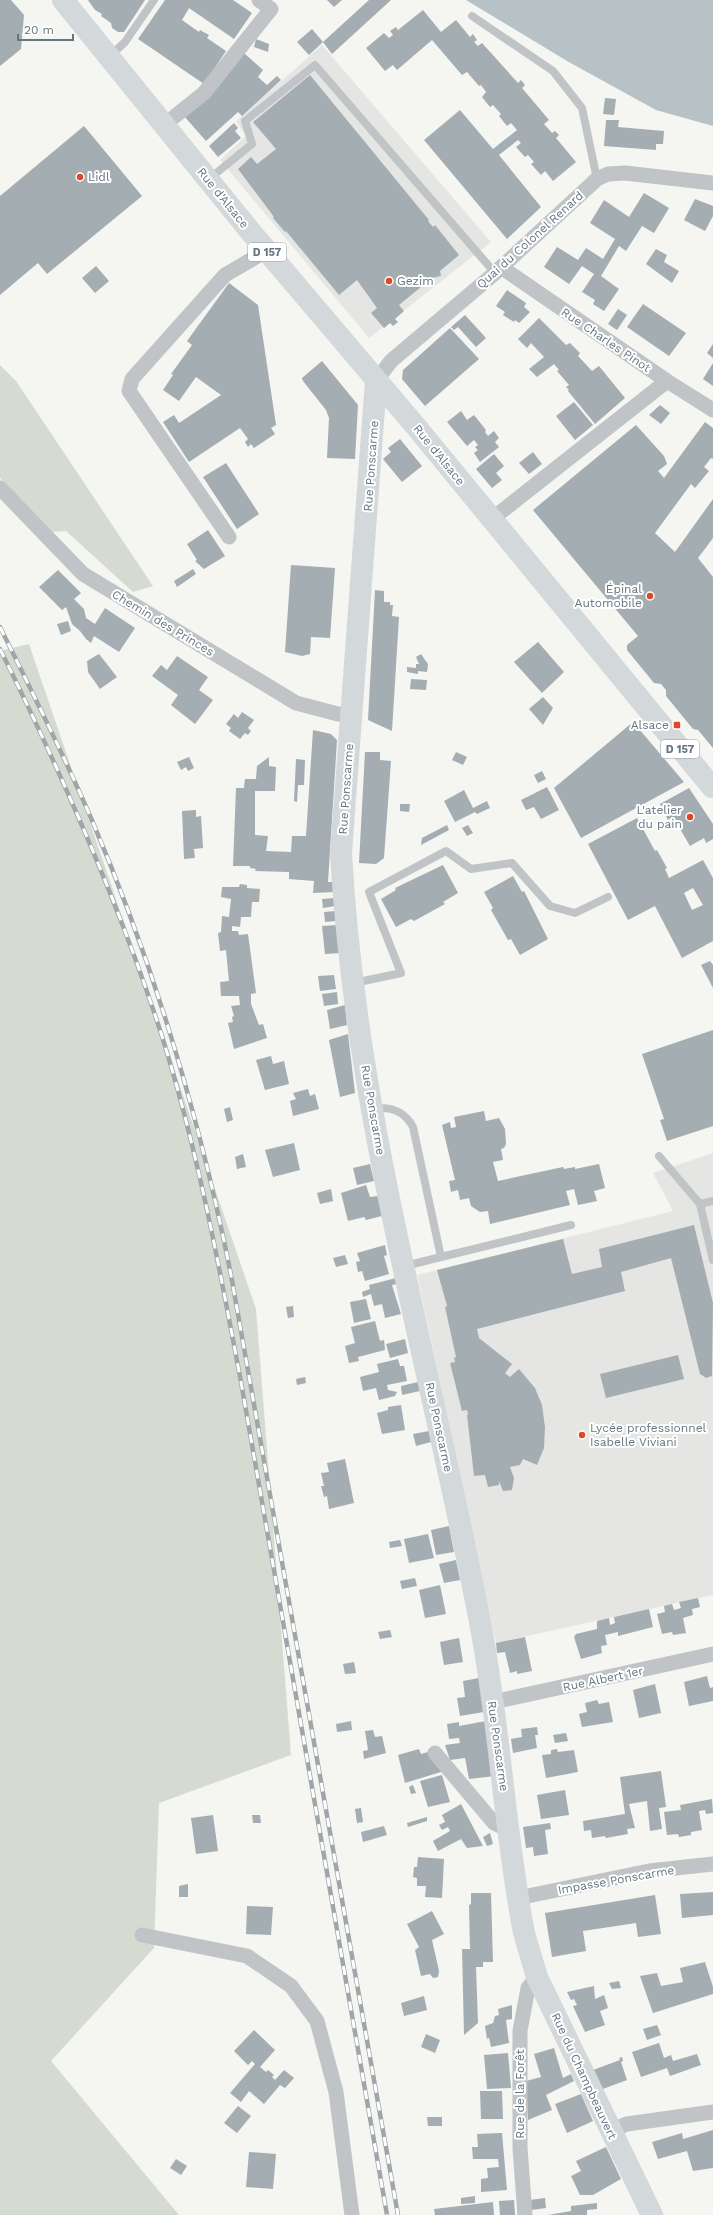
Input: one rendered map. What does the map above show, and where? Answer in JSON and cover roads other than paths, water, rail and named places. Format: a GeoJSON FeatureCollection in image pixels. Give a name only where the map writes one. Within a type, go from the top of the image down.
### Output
{"type":"FeatureCollection","features":[{"type":"Feature","properties":{"kind":"street","name":"Rue d'Alsace"},"geometry":{"type":"LineString","coordinates":[[63,0],[266,251],[492,519],[713,788]]}},
{"type":"Feature","properties":{"kind":"street"},"geometry":{"type":"LineString","coordinates":[[164,125],[204,93],[271,9],[259,0]]}},
{"type":"Feature","properties":{"kind":"street","name":"Quai du Colonel Renard"},"geometry":{"type":"LineString","coordinates":[[376,381],[391,361],[498,270],[597,179],[608,174],[625,173],[713,184]]}},
{"type":"Feature","properties":{"kind":"street"},"geometry":{"type":"LineString","coordinates":[[229,537],[129,391],[132,379],[225,275],[266,251]]}},
{"type":"Feature","properties":{"kind":"street","name":"Rue Charles Pinot"},"geometry":{"type":"LineString","coordinates":[[498,270],[713,410]]}},
{"type":"Feature","properties":{"kind":"street","name":"Rue Ponscarme"},"geometry":{"type":"LineString","coordinates":[[376,381],[341,853],[344,898],[354,983],[372,1110],[481,1624],[524,1933]]}},
{"type":"Feature","properties":{"kind":"street"},"geometry":{"type":"LineString","coordinates":[[492,519],[667,381]]}},
{"type":"Feature","properties":{"kind":"street","name":"Chemin des Princes"},"geometry":{"type":"LineString","coordinates":[[0,488],[83,574],[296,703],[338,714],[352,716]]}},
{"type":"Feature","properties":{"kind":"street","name":"Rue Albert 1er"},"geometry":{"type":"LineString","coordinates":[[493,1702],[713,1654]]}},
{"type":"Feature","properties":{"kind":"street"},"geometry":{"type":"LineString","coordinates":[[435,1753],[494,1823],[509,1830]]}},
{"type":"Feature","properties":{"kind":"street","name":"Impasse Ponscarme"},"geometry":{"type":"LineString","coordinates":[[518,1898],[649,1871],[713,1864]]}},
{"type":"Feature","properties":{"kind":"street","name":"Rue du Champbeauvert"},"geometry":{"type":"LineString","coordinates":[[524,1933],[537,1977],[610,2131],[652,2215]]}},
{"type":"Feature","properties":{"kind":"street"},"geometry":{"type":"LineString","coordinates":[[142,1936],[246,1956],[291,1986],[316,2021],[336,2092],[352,2215]]}},
{"type":"Feature","properties":{"kind":"street","name":"Rue de la Forêt"},"geometry":{"type":"LineString","coordinates":[[525,2215],[520,2148],[520,2030],[528,1988],[537,1977]]}},
{"type":"Feature","properties":{"kind":"street"},"geometry":{"type":"LineString","coordinates":[[610,2131],[627,2124],[713,2112]]}},
{"type":"Feature","properties":{"kind":"lane"},"geometry":{"type":"LineString","coordinates":[[109,57],[125,42],[154,0]]}},
{"type":"Feature","properties":{"kind":"lane"},"geometry":{"type":"LineString","coordinates":[[472,16],[553,71],[582,108],[597,179]]}},
{"type":"Feature","properties":{"kind":"lane"},"geometry":{"type":"LineString","coordinates":[[208,180],[252,144],[245,121],[316,65],[498,270]]}},
{"type":"Feature","properties":{"kind":"lane"},"geometry":{"type":"LineString","coordinates":[[354,983],[401,973],[369,892],[446,851],[471,869],[512,863],[550,906],[569,912],[575,913],[608,897]]}},
{"type":"Feature","properties":{"kind":"lane"},"geometry":{"type":"LineString","coordinates":[[372,1110],[387,1107],[408,1118],[413,1127],[441,1257]]}},
{"type":"Feature","properties":{"kind":"lane"},"geometry":{"type":"LineString","coordinates":[[659,1156],[700,1204],[713,1260]]}},
{"type":"Feature","properties":{"kind":"lane"},"geometry":{"type":"LineString","coordinates":[[700,1204],[713,1201]]}},
{"type":"Feature","properties":{"kind":"lane"},"geometry":{"type":"LineString","coordinates":[[405,1266],[571,1226]]}},
{"type":"Feature","properties":{"kind":"railway"},"geometry":{"type":"LineString","coordinates":[[0,627],[47,722],[91,818],[114,873],[155,986],[190,1101],[205,1158],[231,1275],[398,2215]]}},
{"type":"Feature","properties":{"kind":"railway"},"geometry":{"type":"LineString","coordinates":[[0,649],[67,791],[108,886],[161,1033],[186,1119],[216,1250],[241,1382],[387,2215]]}},
{"type":"Feature","properties":{"kind":"place","name":"Lidl"},"geometry":{"type":"Point","coordinates":[80,177]}},
{"type":"Feature","properties":{"kind":"place","name":"Gezim"},"geometry":{"type":"Point","coordinates":[389,281]}},
{"type":"Feature","properties":{"kind":"place","name":"Épinal Automobile"},"geometry":{"type":"Point","coordinates":[650,596]}},
{"type":"Feature","properties":{"kind":"place","name":"Alsace"},"geometry":{"type":"Point","coordinates":[677,725]}},
{"type":"Feature","properties":{"kind":"place","name":"L'atelier du pain"},"geometry":{"type":"Point","coordinates":[690,817]}},
{"type":"Feature","properties":{"kind":"place","name":"Lycée professionnel Isabelle Viviani"},"geometry":{"type":"Point","coordinates":[582,1435]}}]}
